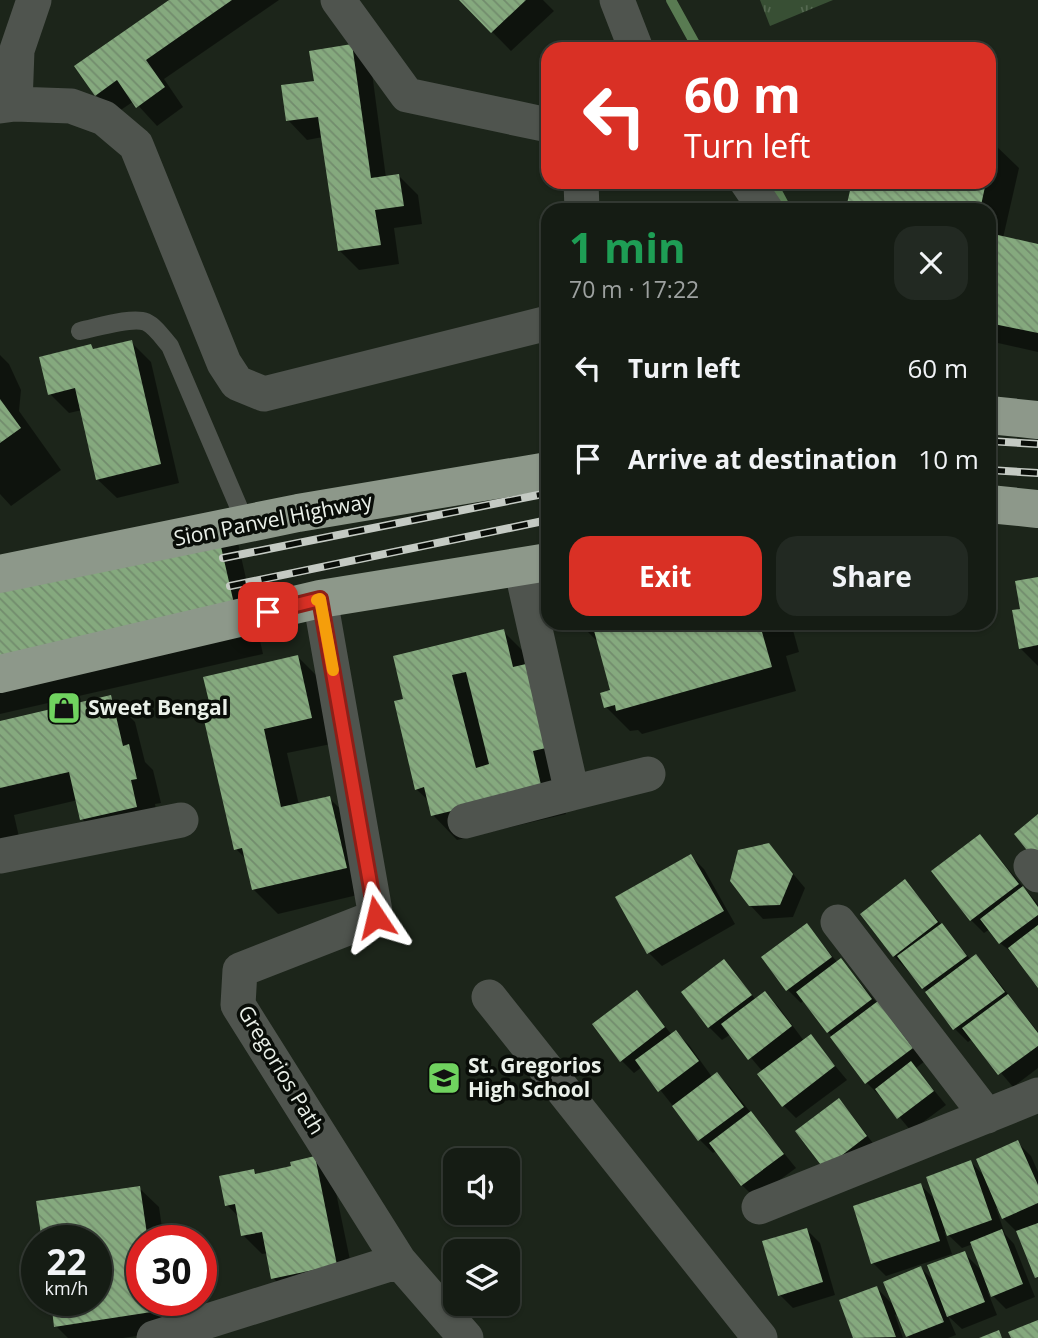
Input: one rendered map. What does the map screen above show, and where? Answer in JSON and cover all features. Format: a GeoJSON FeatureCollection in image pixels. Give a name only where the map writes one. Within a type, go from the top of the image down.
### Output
{"type":"FeatureCollection","features":[{"type":"Feature","properties":{"kind":"highway"},"geometry":{"type":"LineString","coordinates":[[996,416],[1038,420]]}},
{"type":"Feature","properties":{"kind":"highway","name":"Sion Panvel Highway"},"geometry":{"type":"LineString","coordinates":[[0,574],[298,513],[541,472]]}},
{"type":"Feature","properties":{"kind":"highway"},"geometry":{"type":"LineString","coordinates":[[996,505],[1038,509]]}},
{"type":"Feature","properties":{"kind":"highway"},"geometry":{"type":"LineString","coordinates":[[0,674],[320,599],[535,564]]}},
{"type":"Feature","properties":{"kind":"street"},"geometry":{"type":"LineString","coordinates":[[34,0],[16,50],[7,105],[71,106],[104,118],[136,145],[224,363],[237,383],[264,394],[541,325]]}},
{"type":"Feature","properties":{"kind":"street"},"geometry":{"type":"LineString","coordinates":[[338,0],[407,95],[541,124]]}},
{"type":"Feature","properties":{"kind":"street"},"geometry":{"type":"LineString","coordinates":[[617,0],[633,42]]}},
{"type":"Feature","properties":{"kind":"street"},"geometry":{"type":"LineString","coordinates":[[535,564],[541,601]]}},
{"type":"Feature","properties":{"kind":"street","name":"Gregorios Path"},"geometry":{"type":"LineString","coordinates":[[320,599],[376,917],[240,970],[238,1005],[398,1261],[466,1338]]}},
{"type":"Feature","properties":{"kind":"street"},"geometry":{"type":"LineString","coordinates":[[546,630],[572,793]]}},
{"type":"Feature","properties":{"kind":"street"},"geometry":{"type":"LineString","coordinates":[[466,821],[648,774]]}},
{"type":"Feature","properties":{"kind":"street"},"geometry":{"type":"LineString","coordinates":[[0,856],[181,820]]}},
{"type":"Feature","properties":{"kind":"street"},"geometry":{"type":"LineString","coordinates":[[838,922],[987,1116]]}},
{"type":"Feature","properties":{"kind":"street"},"geometry":{"type":"LineString","coordinates":[[489,997],[760,1338]]}},
{"type":"Feature","properties":{"kind":"street"},"geometry":{"type":"LineString","coordinates":[[759,1207],[987,1116],[1036,1101]]}},
{"type":"Feature","properties":{"kind":"street"},"geometry":{"type":"LineString","coordinates":[[154,1338],[398,1261]]}},
{"type":"Feature","properties":{"kind":"lane"},"geometry":{"type":"LineString","coordinates":[[80,331],[134,320],[147,322],[160,334],[170,346],[246,524]]}},
{"type":"Feature","properties":{"kind":"green space"},"geometry":{"type":"Polygon","coordinates":[[[760,0],[833,0],[770,26],[760,0]]]}},
{"type":"Feature","properties":{"kind":"building"},"geometry":{"type":"Polygon","coordinates":[[[169,0],[232,0],[146,60],[165,87],[136,108],[117,80],[95,96],[74,66],[169,0]]]}},
{"type":"Feature","properties":{"kind":"building"},"geometry":{"type":"Polygon","coordinates":[[[459,0],[526,0],[491,33],[459,0]]]}},
{"type":"Feature","properties":{"kind":"building"},"geometry":{"type":"Polygon","coordinates":[[[352,44],[371,178],[399,174],[404,206],[375,210],[381,245],[338,251],[318,117],[286,121],[281,85],[314,81],[309,51],[352,44]]]}},
{"type":"Feature","properties":{"kind":"building"},"geometry":{"type":"Polygon","coordinates":[[[850,189],[984,189],[982,203],[847,203],[850,189]]]}},
{"type":"Feature","properties":{"kind":"building"},"geometry":{"type":"Polygon","coordinates":[[[996,235],[1038,244],[1038,333],[996,324],[996,235]]]}},
{"type":"Feature","properties":{"kind":"building"},"geometry":{"type":"Polygon","coordinates":[[[132,340],[161,464],[96,480],[75,388],[48,395],[39,357],[91,344],[93,349],[132,340]]]}},
{"type":"Feature","properties":{"kind":"building"},"geometry":{"type":"Polygon","coordinates":[[[0,399],[21,428],[0,443],[0,399]]]}},
{"type":"Feature","properties":{"kind":"building"},"geometry":{"type":"Polygon","coordinates":[[[214,516],[240,630],[0,684],[0,565],[214,516]]]}},
{"type":"Feature","properties":{"kind":"building"},"geometry":{"type":"Polygon","coordinates":[[[1038,577],[1038,645],[1019,649],[1012,610],[1020,609],[1015,581],[1038,577]]]}},
{"type":"Feature","properties":{"kind":"building"},"geometry":{"type":"Polygon","coordinates":[[[504,629],[513,667],[526,664],[546,748],[533,751],[542,789],[431,816],[424,787],[415,790],[394,701],[403,699],[393,656],[504,629]],[[466,672],[452,675],[476,768],[489,764],[466,672]]]}},
{"type":"Feature","properties":{"kind":"building"},"geometry":{"type":"Polygon","coordinates":[[[594,630],[768,630],[762,632],[772,667],[616,711],[615,705],[604,708],[600,693],[610,690],[594,630]]]}},
{"type":"Feature","properties":{"kind":"building"},"geometry":{"type":"Polygon","coordinates":[[[298,655],[312,718],[264,729],[281,807],[330,796],[347,868],[252,890],[242,848],[234,850],[204,720],[213,718],[203,677],[298,655]]]}},
{"type":"Feature","properties":{"kind":"building"},"geometry":{"type":"Polygon","coordinates":[[[111,695],[123,746],[129,744],[137,779],[131,780],[137,807],[80,820],[69,772],[0,788],[0,721],[111,695]]]}},
{"type":"Feature","properties":{"kind":"building"},"geometry":{"type":"Polygon","coordinates":[[[1038,814],[1038,864],[1014,834],[1038,814]]]}},
{"type":"Feature","properties":{"kind":"building"},"geometry":{"type":"Polygon","coordinates":[[[980,834],[1019,884],[970,921],[931,871],[980,834]]]}},
{"type":"Feature","properties":{"kind":"building"},"geometry":{"type":"Polygon","coordinates":[[[769,843],[793,874],[780,905],[749,906],[730,881],[738,850],[769,843]]]}},
{"type":"Feature","properties":{"kind":"building"},"geometry":{"type":"Polygon","coordinates":[[[691,854],[724,911],[647,954],[615,897],[691,854]]]}},
{"type":"Feature","properties":{"kind":"building"},"geometry":{"type":"Polygon","coordinates":[[[905,879],[938,922],[893,957],[860,914],[905,879]]]}},
{"type":"Feature","properties":{"kind":"building"},"geometry":{"type":"Polygon","coordinates":[[[1023,886],[1038,907],[1038,915],[999,944],[980,919],[1023,886]]]}},
{"type":"Feature","properties":{"kind":"building"},"geometry":{"type":"Polygon","coordinates":[[[807,923],[832,957],[786,991],[761,957],[807,923]]]}},
{"type":"Feature","properties":{"kind":"building"},"geometry":{"type":"Polygon","coordinates":[[[942,923],[967,956],[922,989],[897,956],[942,923]]]}},
{"type":"Feature","properties":{"kind":"building"},"geometry":{"type":"Polygon","coordinates":[[[1038,925],[1038,988],[1008,948],[1038,925]]]}},
{"type":"Feature","properties":{"kind":"building"},"geometry":{"type":"Polygon","coordinates":[[[976,954],[1005,992],[953,1030],[925,992],[976,954]]]}},
{"type":"Feature","properties":{"kind":"building"},"geometry":{"type":"Polygon","coordinates":[[[841,958],[872,999],[827,1033],[796,992],[841,958]]]}},
{"type":"Feature","properties":{"kind":"building"},"geometry":{"type":"Polygon","coordinates":[[[724,959],[752,995],[708,1028],[681,992],[724,959]]]}},
{"type":"Feature","properties":{"kind":"building"},"geometry":{"type":"Polygon","coordinates":[[[637,990],[665,1027],[620,1062],[592,1024],[637,990]]]}},
{"type":"Feature","properties":{"kind":"building"},"geometry":{"type":"Polygon","coordinates":[[[765,991],[792,1026],[748,1060],[721,1024],[765,991]]]}},
{"type":"Feature","properties":{"kind":"building"},"geometry":{"type":"Polygon","coordinates":[[[1008,994],[1038,1033],[1038,1046],[998,1075],[962,1028],[1008,994]]]}},
{"type":"Feature","properties":{"kind":"building"},"geometry":{"type":"Polygon","coordinates":[[[878,1001],[913,1048],[865,1084],[830,1037],[878,1001]]]}},
{"type":"Feature","properties":{"kind":"building"},"geometry":{"type":"Polygon","coordinates":[[[676,1030],[699,1061],[658,1092],[635,1060],[676,1030]]]}},
{"type":"Feature","properties":{"kind":"building"},"geometry":{"type":"Polygon","coordinates":[[[811,1034],[835,1066],[782,1107],[757,1074],[811,1034]]]}},
{"type":"Feature","properties":{"kind":"building"},"geometry":{"type":"Polygon","coordinates":[[[911,1061],[934,1091],[897,1119],[875,1089],[911,1061]]]}},
{"type":"Feature","properties":{"kind":"building"},"geometry":{"type":"Polygon","coordinates":[[[717,1072],[744,1107],[698,1141],[672,1106],[717,1072]]]}},
{"type":"Feature","properties":{"kind":"building"},"geometry":{"type":"Polygon","coordinates":[[[839,1098],[867,1136],[824,1169],[795,1131],[839,1098]]]}},
{"type":"Feature","properties":{"kind":"building"},"geometry":{"type":"Polygon","coordinates":[[[751,1111],[784,1154],[741,1186],[709,1143],[751,1111]]]}},
{"type":"Feature","properties":{"kind":"building"},"geometry":{"type":"Polygon","coordinates":[[[1018,1140],[1038,1185],[1038,1203],[1002,1219],[976,1159],[1018,1140]]]}},
{"type":"Feature","properties":{"kind":"building"},"geometry":{"type":"Polygon","coordinates":[[[315,1156],[337,1265],[271,1279],[262,1232],[241,1236],[235,1204],[225,1206],[219,1176],[254,1169],[255,1174],[291,1166],[290,1162],[315,1156]]]}},
{"type":"Feature","properties":{"kind":"building"},"geometry":{"type":"Polygon","coordinates":[[[971,1160],[992,1220],[947,1236],[926,1177],[971,1160]]]}},
{"type":"Feature","properties":{"kind":"building"},"geometry":{"type":"Polygon","coordinates":[[[921,1183],[940,1241],[871,1264],[853,1206],[921,1183]]]}},
{"type":"Feature","properties":{"kind":"building"},"geometry":{"type":"Polygon","coordinates":[[[140,1186],[146,1225],[126,1225],[126,1316],[54,1327],[53,1316],[112,1316],[112,1225],[40,1225],[36,1201],[140,1186]]]}},
{"type":"Feature","properties":{"kind":"building"},"geometry":{"type":"Polygon","coordinates":[[[1038,1223],[1038,1277],[1035,1278],[1016,1231],[1038,1223]]]}},
{"type":"Feature","properties":{"kind":"building"},"geometry":{"type":"Polygon","coordinates":[[[807,1228],[823,1282],[778,1296],[762,1241],[807,1228]]]}},
{"type":"Feature","properties":{"kind":"building"},"geometry":{"type":"Polygon","coordinates":[[[1002,1229],[1023,1284],[991,1297],[970,1242],[1002,1229]]]}},
{"type":"Feature","properties":{"kind":"building"},"geometry":{"type":"Polygon","coordinates":[[[965,1251],[985,1302],[947,1317],[927,1265],[965,1251]]]}},
{"type":"Feature","properties":{"kind":"building"},"geometry":{"type":"Polygon","coordinates":[[[921,1266],[944,1322],[906,1337],[883,1282],[921,1266]]]}},
{"type":"Feature","properties":{"kind":"building"},"geometry":{"type":"Polygon","coordinates":[[[877,1286],[896,1337],[853,1338],[839,1300],[877,1286]]]}},
{"type":"Feature","properties":{"kind":"building"},"geometry":{"type":"Polygon","coordinates":[[[1038,1320],[1038,1338],[1011,1338],[1008,1332],[1038,1320]]]}},
{"type":"Feature","properties":{"kind":"building"},"geometry":{"type":"Polygon","coordinates":[[[999,1330],[1002,1338],[979,1338],[999,1330]]]}},
{"type":"Feature","properties":{"kind":"waterway"},"geometry":{"type":"LineString","coordinates":[[671,0],[694,42]]}},
{"type":"Feature","properties":{"kind":"waterway"},"geometry":{"type":"LineString","coordinates":[[776,189],[783,203]]}},
{"type":"Feature","properties":{"kind":"railway"},"geometry":{"type":"LineString","coordinates":[[996,441],[1038,444]]}},
{"type":"Feature","properties":{"kind":"railway"},"geometry":{"type":"LineString","coordinates":[[996,470],[1038,473]]}},
{"type":"Feature","properties":{"kind":"railway"},"geometry":{"type":"LineString","coordinates":[[223,558],[541,494]]}},
{"type":"Feature","properties":{"kind":"railway"},"geometry":{"type":"LineString","coordinates":[[230,586],[541,521]]}},
{"type":"Feature","properties":{"kind":"slow traffic"},"geometry":{"type":"LineString","coordinates":[[317,600],[320,599],[333,670]]}},
{"type":"Feature","properties":{"kind":"place","name":"Sweet Bengal"},"geometry":{"type":"Point","coordinates":[64,708]}},
{"type":"Feature","properties":{"kind":"place","name":"St. Gregorios High School"},"geometry":{"type":"Point","coordinates":[444,1078]}},
{"type":"Feature","properties":{"kind":"route"},"geometry":{"type":"LineString","coordinates":[[268,612],[320,599],[376,917]]}}]}
